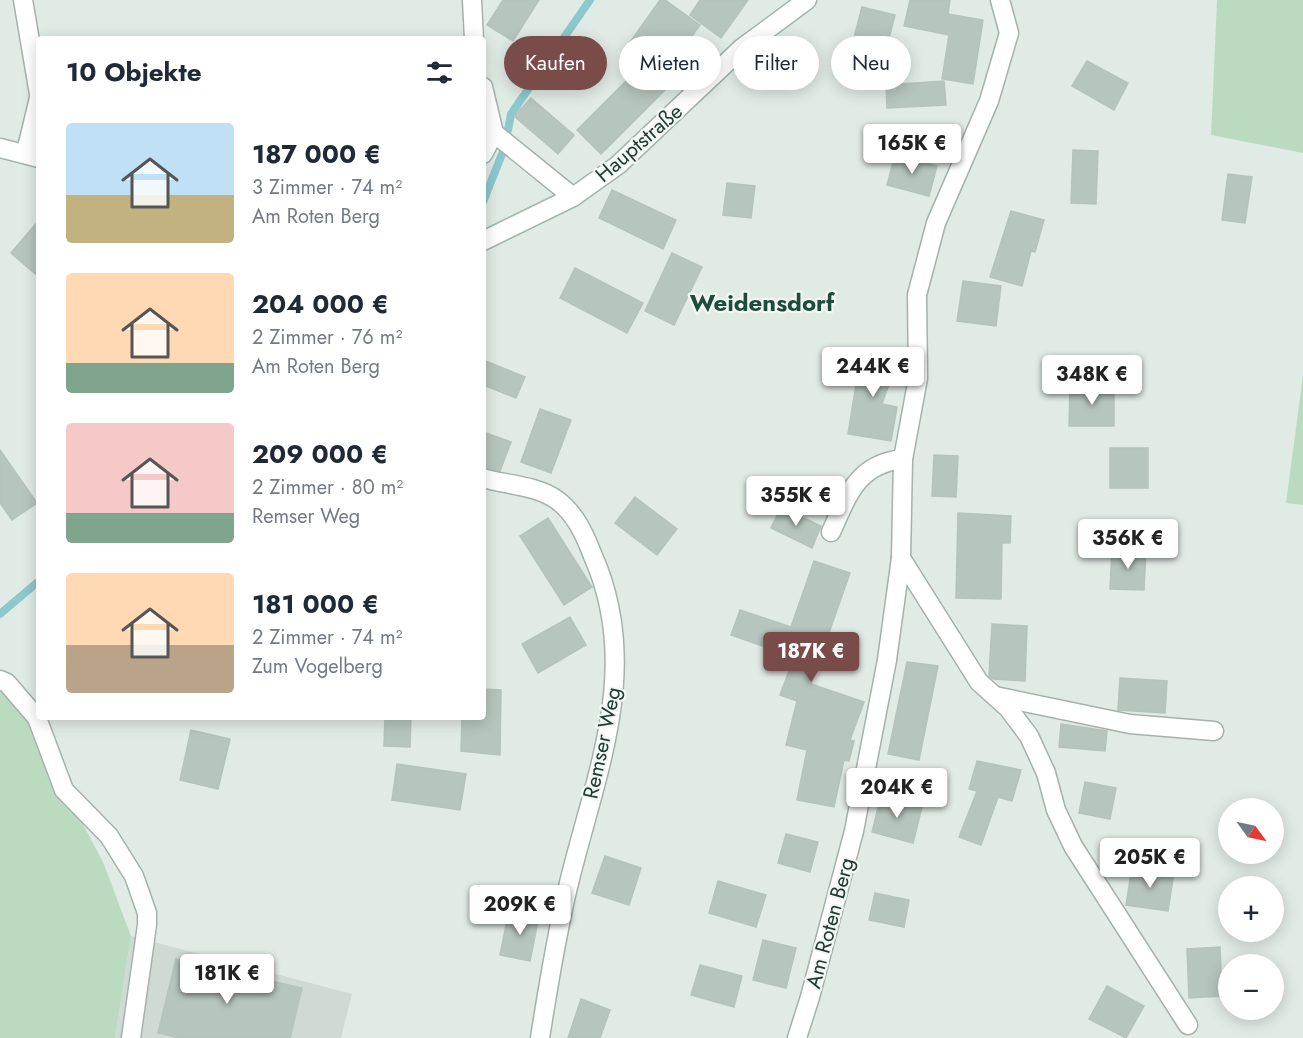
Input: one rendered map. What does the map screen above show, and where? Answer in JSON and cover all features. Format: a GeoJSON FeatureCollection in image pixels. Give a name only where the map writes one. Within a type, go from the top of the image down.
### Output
{"type":"FeatureCollection","features":[{"type":"Feature","properties":{"kind":"street"},"geometry":{"type":"LineString","coordinates":[[23,0],[36,78]]}},
{"type":"Feature","properties":{"kind":"street"},"geometry":{"type":"LineString","coordinates":[[472,0],[474,36]]}},
{"type":"Feature","properties":{"kind":"street","name":"Hauptstraße"},"geometry":{"type":"LineString","coordinates":[[486,240],[573,197],[618,165],[742,48],[807,0]]}},
{"type":"Feature","properties":{"kind":"street","name":"Am Roten Berg"},"geometry":{"type":"LineString","coordinates":[[797,1038],[854,831],[887,660],[901,558],[903,459],[918,378],[917,295],[936,224],[989,101],[1009,33],[1000,0]]}},
{"type":"Feature","properties":{"kind":"street"},"geometry":{"type":"LineString","coordinates":[[486,100],[494,134],[573,197]]}},
{"type":"Feature","properties":{"kind":"street"},"geometry":{"type":"LineString","coordinates":[[0,148],[32,155],[36,121]]}},
{"type":"Feature","properties":{"kind":"street"},"geometry":{"type":"LineString","coordinates":[[486,149],[494,134]]}},
{"type":"Feature","properties":{"kind":"street"},"geometry":{"type":"LineString","coordinates":[[831,532],[847,498],[860,479],[872,467],[883,462],[903,459]]}},
{"type":"Feature","properties":{"kind":"street","name":"Remser Weg"},"geometry":{"type":"LineString","coordinates":[[486,479],[534,490],[555,499],[571,512],[606,583],[612,608],[615,695],[553,953],[540,1038]]}},
{"type":"Feature","properties":{"kind":"street"},"geometry":{"type":"LineString","coordinates":[[901,558],[980,682],[1029,736],[1046,773],[1056,810],[1073,846],[1188,1026]]}},
{"type":"Feature","properties":{"kind":"street"},"geometry":{"type":"LineString","coordinates":[[0,680],[7,683],[36,717]]}},
{"type":"Feature","properties":{"kind":"street"},"geometry":{"type":"LineString","coordinates":[[995,696],[1130,724],[1214,731]]}},
{"type":"Feature","properties":{"kind":"street"},"geometry":{"type":"LineString","coordinates":[[38,720],[64,790],[109,836],[134,876],[147,913],[131,1038]]}},
{"type":"Feature","properties":{"kind":"shaded area"},"geometry":{"type":"Polygon","coordinates":[[[131,936],[352,994],[341,1038],[115,1038],[131,936]]]}},
{"type":"Feature","properties":{"kind":"green space"},"geometry":{"type":"Polygon","coordinates":[[[1217,0],[1303,0],[1303,153],[1211,135],[1217,0]]]}},
{"type":"Feature","properties":{"kind":"green space"},"geometry":{"type":"Polygon","coordinates":[[[1303,375],[1303,505],[1286,503],[1303,375]]]}},
{"type":"Feature","properties":{"kind":"green space"},"geometry":{"type":"Polygon","coordinates":[[[0,691],[24,713],[103,862],[131,936],[115,1038],[0,1038],[0,691]]]}},
{"type":"Feature","properties":{"kind":"building"},"geometry":{"type":"Polygon","coordinates":[[[503,0],[539,0],[516,36],[505,36],[487,25],[503,0]]]}},
{"type":"Feature","properties":{"kind":"building"},"geometry":{"type":"Polygon","coordinates":[[[660,0],[665,0],[700,25],[692,36],[634,36],[660,0]]]}},
{"type":"Feature","properties":{"kind":"building"},"geometry":{"type":"Polygon","coordinates":[[[700,0],[748,0],[721,38],[690,15],[700,0]]]}},
{"type":"Feature","properties":{"kind":"building"},"geometry":{"type":"Polygon","coordinates":[[[910,0],[950,0],[948,14],[983,20],[973,84],[942,79],[949,35],[904,26],[910,0]]]}},
{"type":"Feature","properties":{"kind":"building"},"geometry":{"type":"Polygon","coordinates":[[[862,7],[895,15],[890,36],[854,36],[862,7]]]}},
{"type":"Feature","properties":{"kind":"building"},"geometry":{"type":"Polygon","coordinates":[[[1087,61],[1128,83],[1114,110],[1072,86],[1087,61]]]}},
{"type":"Feature","properties":{"kind":"building"},"geometry":{"type":"Polygon","coordinates":[[[944,81],[946,105],[887,108],[886,90],[911,90],[911,83],[944,81]]]}},
{"type":"Feature","properties":{"kind":"building"},"geometry":{"type":"Polygon","coordinates":[[[619,88],[619,90],[665,90],[601,154],[577,130],[619,88]]]}},
{"type":"Feature","properties":{"kind":"building"},"geometry":{"type":"Polygon","coordinates":[[[531,98],[574,135],[558,154],[514,116],[531,98]]]}},
{"type":"Feature","properties":{"kind":"building"},"geometry":{"type":"Polygon","coordinates":[[[1073,150],[1098,151],[1096,204],[1071,203],[1073,150]]]}},
{"type":"Feature","properties":{"kind":"building"},"geometry":{"type":"Polygon","coordinates":[[[895,155],[937,166],[929,196],[887,185],[895,155]]]}},
{"type":"Feature","properties":{"kind":"building"},"geometry":{"type":"Polygon","coordinates":[[[1228,174],[1252,177],[1245,223],[1222,220],[1228,174]]]}},
{"type":"Feature","properties":{"kind":"building"},"geometry":{"type":"Polygon","coordinates":[[[727,183],[755,186],[751,218],[723,215],[727,183]]]}},
{"type":"Feature","properties":{"kind":"building"},"geometry":{"type":"Polygon","coordinates":[[[612,190],[676,220],[663,249],[599,218],[612,190]]]}},
{"type":"Feature","properties":{"kind":"building"},"geometry":{"type":"Polygon","coordinates":[[[1011,211],[1044,220],[1035,252],[1031,251],[1022,286],[990,277],[1011,211]]]}},
{"type":"Feature","properties":{"kind":"building"},"geometry":{"type":"Polygon","coordinates":[[[36,224],[36,274],[11,253],[36,224]]]}},
{"type":"Feature","properties":{"kind":"building"},"geometry":{"type":"Polygon","coordinates":[[[672,253],[702,267],[674,325],[645,311],[672,253]]]}},
{"type":"Feature","properties":{"kind":"building"},"geometry":{"type":"Polygon","coordinates":[[[575,268],[643,303],[627,333],[560,298],[575,268]]]}},
{"type":"Feature","properties":{"kind":"building"},"geometry":{"type":"Polygon","coordinates":[[[963,281],[1001,286],[996,326],[957,321],[963,281]]]}},
{"type":"Feature","properties":{"kind":"building"},"geometry":{"type":"Polygon","coordinates":[[[862,350],[897,362],[882,404],[897,407],[891,441],[848,434],[858,372],[854,371],[862,350]]]}},
{"type":"Feature","properties":{"kind":"building"},"geometry":{"type":"Polygon","coordinates":[[[486,361],[525,377],[516,398],[486,386],[486,361]]]}},
{"type":"Feature","properties":{"kind":"building"},"geometry":{"type":"Polygon","coordinates":[[[1070,386],[1114,387],[1114,426],[1069,426],[1070,386]]]}},
{"type":"Feature","properties":{"kind":"building"},"geometry":{"type":"Polygon","coordinates":[[[540,409],[571,420],[551,473],[521,462],[540,409]]]}},
{"type":"Feature","properties":{"kind":"building"},"geometry":{"type":"Polygon","coordinates":[[[486,433],[511,442],[500,471],[486,468],[486,433]]]}},
{"type":"Feature","properties":{"kind":"building"},"geometry":{"type":"Polygon","coordinates":[[[1110,448],[1148,448],[1148,488],[1110,488],[1110,448]]]}},
{"type":"Feature","properties":{"kind":"building"},"geometry":{"type":"Polygon","coordinates":[[[0,450],[36,504],[12,520],[0,503],[0,450]]]}},
{"type":"Feature","properties":{"kind":"building"},"geometry":{"type":"Polygon","coordinates":[[[934,455],[958,456],[956,497],[932,496],[934,455]]]}},
{"type":"Feature","properties":{"kind":"building"},"geometry":{"type":"Polygon","coordinates":[[[635,497],[677,529],[657,555],[615,523],[635,497]]]}},
{"type":"Feature","properties":{"kind":"building"},"geometry":{"type":"Polygon","coordinates":[[[781,507],[821,526],[812,548],[771,528],[781,507]]]}},
{"type":"Feature","properties":{"kind":"building"},"geometry":{"type":"Polygon","coordinates":[[[958,513],[1011,516],[1010,543],[1002,543],[1001,599],[956,598],[958,513]]]}},
{"type":"Feature","properties":{"kind":"building"},"geometry":{"type":"Polygon","coordinates":[[[548,518],[592,587],[564,605],[520,536],[548,518]]]}},
{"type":"Feature","properties":{"kind":"building"},"geometry":{"type":"Polygon","coordinates":[[[1112,549],[1146,550],[1144,590],[1110,589],[1112,549]]]}},
{"type":"Feature","properties":{"kind":"building"},"geometry":{"type":"Polygon","coordinates":[[[814,561],[850,573],[811,684],[864,702],[850,740],[854,741],[849,761],[844,760],[834,807],[797,800],[807,750],[786,745],[797,701],[780,695],[794,657],[731,635],[740,610],[791,627],[814,561]]]}},
{"type":"Feature","properties":{"kind":"building"},"geometry":{"type":"Polygon","coordinates":[[[570,617],[586,645],[538,673],[522,644],[570,617]]]}},
{"type":"Feature","properties":{"kind":"building"},"geometry":{"type":"Polygon","coordinates":[[[992,624],[1027,626],[1025,681],[993,679],[989,676],[992,624]]]}},
{"type":"Feature","properties":{"kind":"building"},"geometry":{"type":"Polygon","coordinates":[[[907,662],[938,666],[919,760],[888,754],[907,662]]]}},
{"type":"Feature","properties":{"kind":"building"},"geometry":{"type":"Polygon","coordinates":[[[1120,678],[1167,681],[1165,713],[1118,710],[1120,678]]]}},
{"type":"Feature","properties":{"kind":"building"},"geometry":{"type":"Polygon","coordinates":[[[486,689],[501,690],[500,755],[461,751],[462,720],[486,720],[486,689]]]}},
{"type":"Feature","properties":{"kind":"building"},"geometry":{"type":"Polygon","coordinates":[[[385,720],[411,720],[410,747],[384,746],[385,720]]]}},
{"type":"Feature","properties":{"kind":"building"},"geometry":{"type":"Polygon","coordinates":[[[1061,724],[1107,731],[1105,751],[1059,747],[1061,724]]]}},
{"type":"Feature","properties":{"kind":"building"},"geometry":{"type":"Polygon","coordinates":[[[191,730],[230,739],[218,789],[180,780],[191,730]]]}},
{"type":"Feature","properties":{"kind":"building"},"geometry":{"type":"Polygon","coordinates":[[[977,761],[1021,770],[1012,801],[998,797],[981,845],[959,837],[977,791],[969,789],[977,761]]]}},
{"type":"Feature","properties":{"kind":"building"},"geometry":{"type":"Polygon","coordinates":[[[397,764],[466,774],[460,810],[392,800],[397,764]]]}},
{"type":"Feature","properties":{"kind":"building"},"geometry":{"type":"Polygon","coordinates":[[[1085,782],[1116,788],[1110,819],[1079,813],[1085,782]]]}},
{"type":"Feature","properties":{"kind":"building"},"geometry":{"type":"Polygon","coordinates":[[[881,796],[922,807],[913,843],[872,832],[881,796]]]}},
{"type":"Feature","properties":{"kind":"building"},"geometry":{"type":"Polygon","coordinates":[[[786,834],[818,842],[810,872],[778,863],[786,834]]]}},
{"type":"Feature","properties":{"kind":"building"},"geometry":{"type":"Polygon","coordinates":[[[605,856],[641,868],[629,905],[592,893],[605,856]]]}},
{"type":"Feature","properties":{"kind":"building"},"geometry":{"type":"Polygon","coordinates":[[[1132,867],[1174,873],[1168,911],[1126,905],[1132,867]]]}},
{"type":"Feature","properties":{"kind":"building"},"geometry":{"type":"Polygon","coordinates":[[[718,881],[766,895],[756,927],[709,913],[718,881]]]}},
{"type":"Feature","properties":{"kind":"building"},"geometry":{"type":"Polygon","coordinates":[[[875,893],[909,900],[904,927],[869,920],[875,893]]]}},
{"type":"Feature","properties":{"kind":"building"},"geometry":{"type":"Polygon","coordinates":[[[509,910],[539,916],[530,961],[500,955],[509,910]]]}},
{"type":"Feature","properties":{"kind":"building"},"geometry":{"type":"Polygon","coordinates":[[[763,940],[796,948],[786,988],[753,980],[763,940]]]}},
{"type":"Feature","properties":{"kind":"building"},"geometry":{"type":"Polygon","coordinates":[[[1220,947],[1218,996],[1189,998],[1187,949],[1220,947]]]}},
{"type":"Feature","properties":{"kind":"building"},"geometry":{"type":"Polygon","coordinates":[[[176,959],[302,988],[290,1038],[180,1038],[158,1033],[176,959]]]}},
{"type":"Feature","properties":{"kind":"building"},"geometry":{"type":"Polygon","coordinates":[[[700,965],[742,976],[734,1007],[691,995],[700,965]]]}},
{"type":"Feature","properties":{"kind":"building"},"geometry":{"type":"Polygon","coordinates":[[[1107,986],[1144,1006],[1126,1038],[1089,1019],[1107,986]]]}},
{"type":"Feature","properties":{"kind":"building"},"geometry":{"type":"Polygon","coordinates":[[[581,999],[610,1010],[600,1038],[568,1038],[581,999]]]}},
{"type":"Feature","properties":{"kind":"waterway"},"geometry":{"type":"LineString","coordinates":[[508,130],[511,114],[590,0]]}},
{"type":"Feature","properties":{"kind":"waterway"},"geometry":{"type":"LineString","coordinates":[[486,194],[502,154]]}},
{"type":"Feature","properties":{"kind":"waterway"},"geometry":{"type":"LineString","coordinates":[[0,614],[36,584]]}},
{"type":"Feature","properties":{"kind":"district","name":"Weidensdorf"},"geometry":{"type":"Point","coordinates":[762,303]}}]}
